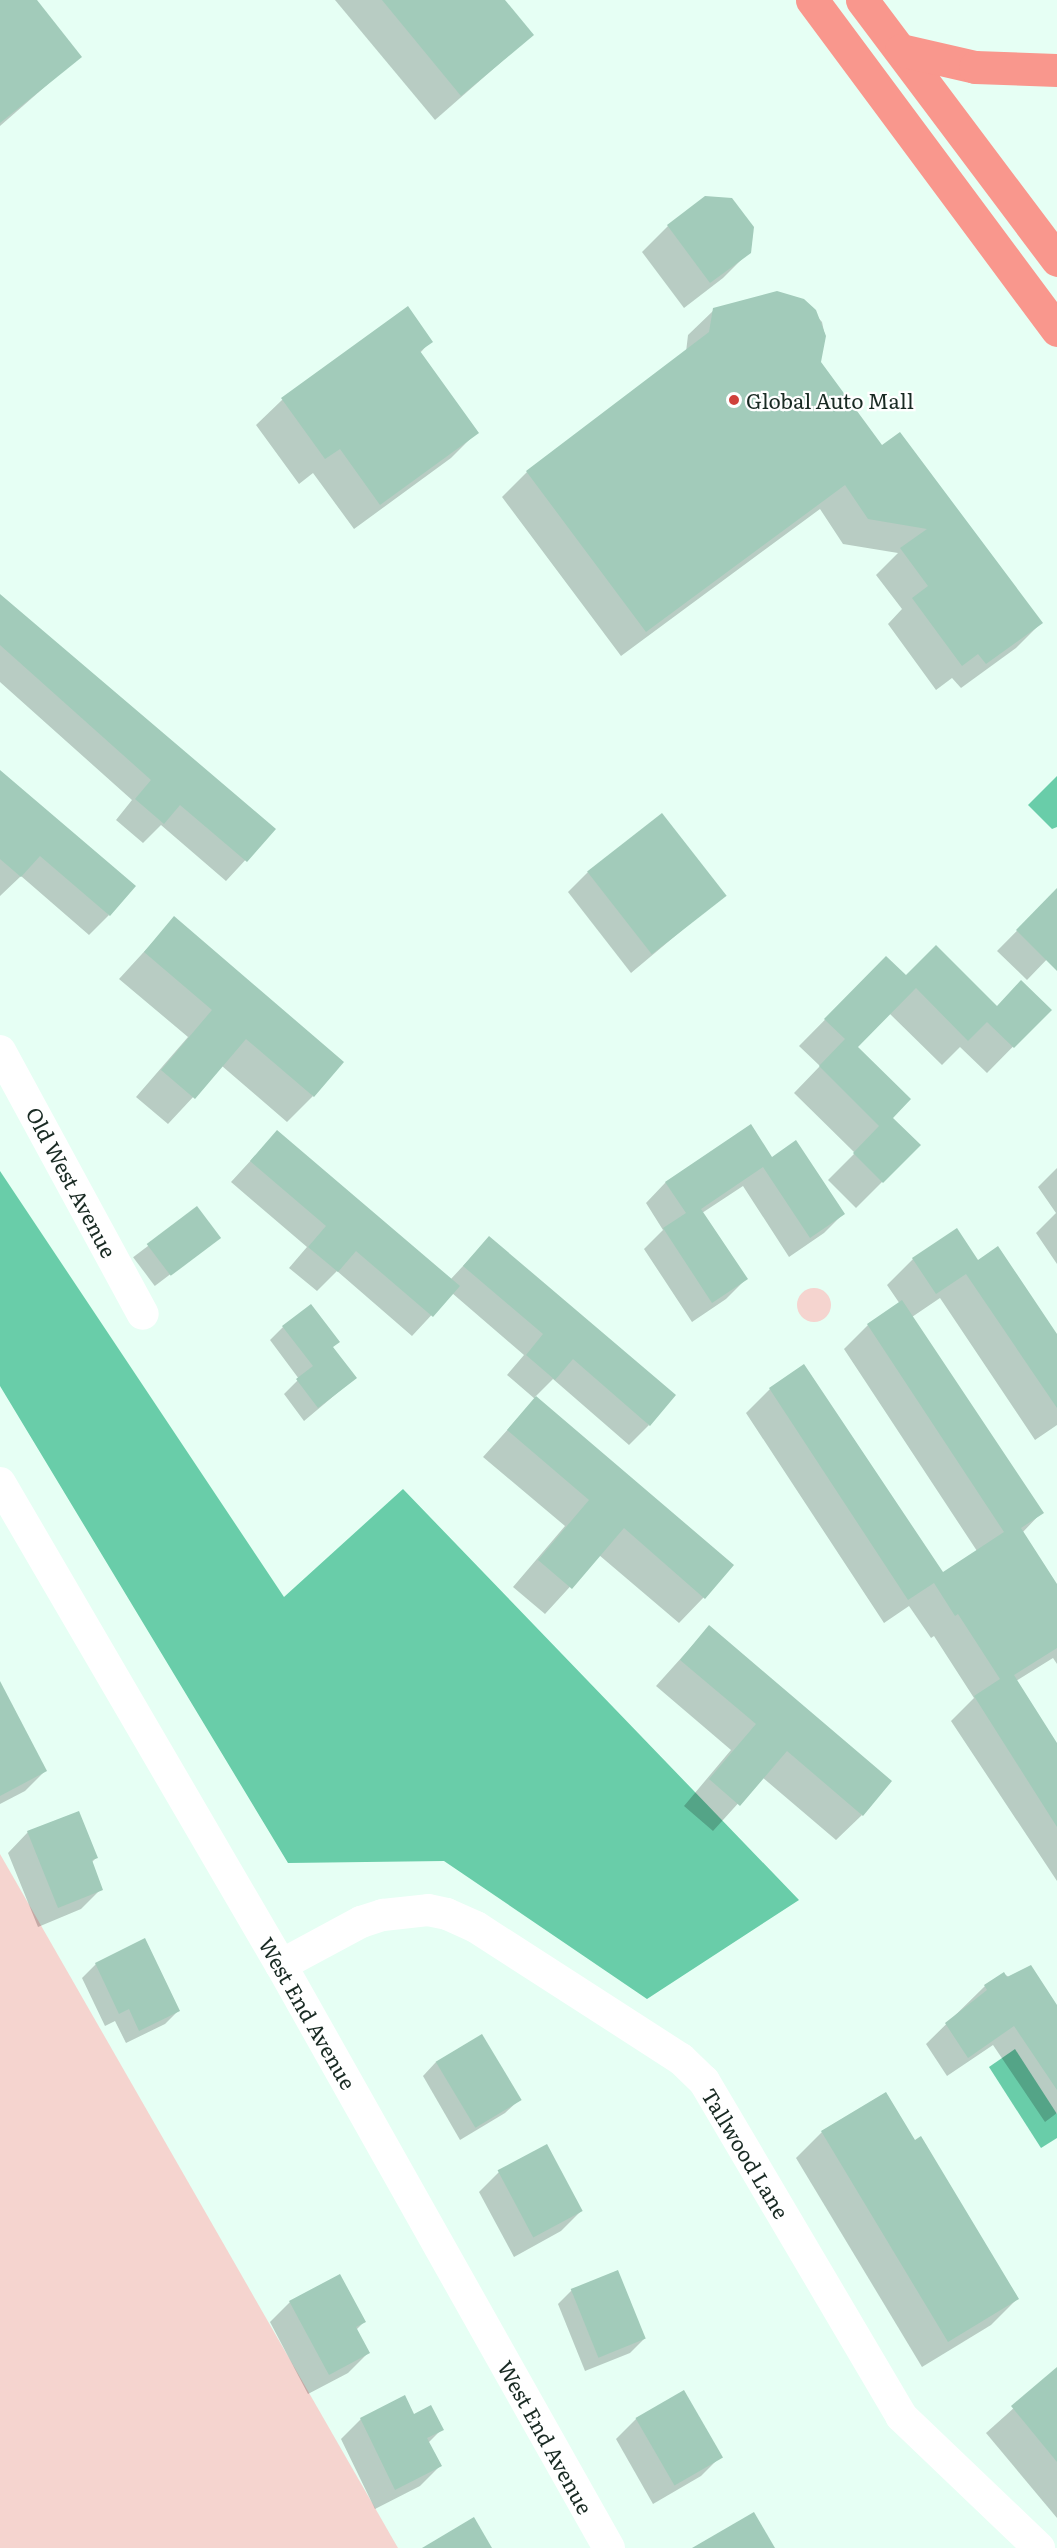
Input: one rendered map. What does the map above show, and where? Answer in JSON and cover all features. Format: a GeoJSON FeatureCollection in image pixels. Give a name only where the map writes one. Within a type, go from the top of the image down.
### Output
{"type":"FeatureCollection","features":[{"type":"Feature","properties":{"kind":"highway"},"geometry":{"type":"LineString","coordinates":[[812,0],[1057,330]]}},
{"type":"Feature","properties":{"kind":"highway"},"geometry":{"type":"LineString","coordinates":[[862,0],[1057,260]]}},
{"type":"Feature","properties":{"kind":"highway"},"geometry":{"type":"LineString","coordinates":[[901,50],[975,68],[1057,70]]}},
{"type":"Feature","properties":{"kind":"street","name":"Old West Avenue"},"geometry":{"type":"LineString","coordinates":[[0,1051],[143,1314]]}},
{"type":"Feature","properties":{"kind":"street","name":"West End Avenue"},"geometry":{"type":"LineString","coordinates":[[0,1483],[281,1965],[609,2548]]}},
{"type":"Feature","properties":{"kind":"street","name":"Tallwood Lane"},"geometry":{"type":"LineString","coordinates":[[281,1965],[361,1922],[383,1915],[429,1910],[447,1914],[476,1927],[681,2059],[704,2081],[901,2416],[1039,2548]]}},
{"type":"Feature","properties":{"kind":"shaded area"},"geometry":{"type":"Polygon","coordinates":[[[1057,776],[1057,827],[1052,829],[1028,805],[1057,776]]]}},
{"type":"Feature","properties":{"kind":"shaded area"},"geometry":{"type":"Polygon","coordinates":[[[0,1171],[284,1597],[403,1489],[799,1900],[647,1999],[444,1861],[288,1863],[0,1386],[0,1171]]]}},
{"type":"Feature","properties":{"kind":"shaded area"},"geometry":{"type":"Polygon","coordinates":[[[814,1288],[826,1293],[831,1305],[826,1317],[814,1322],[802,1317],[797,1305],[802,1293],[814,1288]]]}},
{"type":"Feature","properties":{"kind":"shaded area"},"geometry":{"type":"Polygon","coordinates":[[[0,1854],[398,2548],[0,2548],[0,1854]]]}},
{"type":"Feature","properties":{"kind":"shaded area"},"geometry":{"type":"Polygon","coordinates":[[[1015,2049],[1057,2114],[1057,2138],[1041,2148],[989,2067],[1015,2049]]]}},
{"type":"Feature","properties":{"kind":"building"},"geometry":{"type":"Polygon","coordinates":[[[0,0],[37,0],[82,57],[0,123],[0,0]]]}},
{"type":"Feature","properties":{"kind":"building"},"geometry":{"type":"Polygon","coordinates":[[[382,0],[505,0],[534,35],[461,96],[382,0]]]}},
{"type":"Feature","properties":{"kind":"building"},"geometry":{"type":"Polygon","coordinates":[[[705,196],[732,198],[754,227],[751,253],[710,283],[667,225],[705,196]]]}},
{"type":"Feature","properties":{"kind":"building","name":"Global Auto Mall"},"geometry":{"type":"Polygon","coordinates":[[[777,291],[804,299],[816,310],[826,336],[821,362],[882,445],[900,432],[1043,623],[986,664],[978,654],[962,666],[912,598],[928,586],[900,548],[927,529],[868,519],[845,485],[646,632],[526,471],[709,332],[713,308],[777,291]]]}},
{"type":"Feature","properties":{"kind":"building"},"geometry":{"type":"Polygon","coordinates":[[[408,306],[433,342],[420,351],[479,433],[380,505],[340,449],[325,459],[281,398],[408,306]]]}},
{"type":"Feature","properties":{"kind":"building"},"geometry":{"type":"Polygon","coordinates":[[[0,594],[276,829],[247,862],[180,805],[164,824],[135,799],[151,780],[0,645],[0,594]]]}},
{"type":"Feature","properties":{"kind":"building"},"geometry":{"type":"Polygon","coordinates":[[[0,770],[136,886],[110,916],[40,856],[21,877],[0,859],[0,770]]]}},
{"type":"Feature","properties":{"kind":"building"},"geometry":{"type":"Polygon","coordinates":[[[662,813],[727,896],[652,954],[587,871],[662,813]]]}},
{"type":"Feature","properties":{"kind":"building"},"geometry":{"type":"Polygon","coordinates":[[[1057,888],[1057,971],[1016,930],[1057,888]]]}},
{"type":"Feature","properties":{"kind":"building"},"geometry":{"type":"Polygon","coordinates":[[[174,916],[344,1062],[314,1097],[246,1039],[195,1099],[161,1070],[212,1010],[144,952],[174,916]]]}},
{"type":"Feature","properties":{"kind":"building"},"geometry":{"type":"Polygon","coordinates":[[[936,945],[997,1006],[1021,980],[1052,1010],[1014,1048],[987,1022],[968,1041],[916,988],[858,1047],[911,1099],[893,1118],[921,1145],[883,1183],[853,1153],[879,1126],[819,1066],[845,1039],[824,1019],[886,956],[906,975],[936,945]]]}},
{"type":"Feature","properties":{"kind":"building"},"geometry":{"type":"Polygon","coordinates":[[[751,1124],[772,1157],[796,1140],[845,1214],[810,1238],[763,1167],[701,1209],[748,1279],[712,1303],[663,1228],[686,1213],[665,1182],[751,1124]]]}},
{"type":"Feature","properties":{"kind":"building"},"geometry":{"type":"Polygon","coordinates":[[[277,1130],[460,1286],[433,1317],[356,1251],[338,1272],[308,1247],[326,1226],[250,1161],[277,1130]]]}},
{"type":"Feature","properties":{"kind":"building"},"geometry":{"type":"Polygon","coordinates":[[[197,1206],[221,1238],[171,1276],[147,1244],[197,1206]]]}},
{"type":"Feature","properties":{"kind":"building"},"geometry":{"type":"Polygon","coordinates":[[[957,1228],[978,1260],[998,1246],[1057,1334],[1057,1408],[966,1274],[936,1294],[912,1258],[957,1228]]]}},
{"type":"Feature","properties":{"kind":"building"},"geometry":{"type":"Polygon","coordinates":[[[489,1236],[676,1395],[650,1426],[573,1359],[555,1380],[526,1355],[543,1334],[463,1266],[489,1236]]]}},
{"type":"Feature","properties":{"kind":"building"},"geometry":{"type":"Polygon","coordinates":[[[902,1300],[1044,1513],[1021,1528],[1057,1584],[1057,1648],[1014,1675],[1057,1743],[1057,1827],[974,1696],[1000,1679],[958,1614],[955,1616],[934,1583],[908,1600],[769,1388],[804,1364],[943,1572],[1004,1532],[867,1324],[902,1300]]]}},
{"type":"Feature","properties":{"kind":"building"},"geometry":{"type":"Polygon","coordinates":[[[311,1304],[340,1342],[333,1347],[357,1378],[318,1408],[296,1379],[313,1366],[282,1326],[311,1304]]]}},
{"type":"Feature","properties":{"kind":"building"},"geometry":{"type":"Polygon","coordinates":[[[536,1396],[734,1565],[705,1599],[624,1528],[572,1589],[538,1560],[589,1500],[507,1430],[536,1396]]]}},
{"type":"Feature","properties":{"kind":"building"},"geometry":{"type":"Polygon","coordinates":[[[709,1625],[892,1781],[863,1816],[787,1751],[740,1806],[709,1779],[756,1724],[680,1660],[709,1625]]]}},
{"type":"Feature","properties":{"kind":"building"},"geometry":{"type":"Polygon","coordinates":[[[0,1681],[47,1771],[0,1796],[0,1681]]]}},
{"type":"Feature","properties":{"kind":"building"},"geometry":{"type":"Polygon","coordinates":[[[79,1811],[98,1858],[92,1860],[103,1890],[58,1908],[27,1831],[79,1811]]]}},
{"type":"Feature","properties":{"kind":"building"},"geometry":{"type":"Polygon","coordinates":[[[145,1938],[180,2011],[139,2031],[129,2009],[119,2014],[95,1963],[145,1938]]]}},
{"type":"Feature","properties":{"kind":"building"},"geometry":{"type":"Polygon","coordinates":[[[1031,1965],[1057,2005],[1057,2090],[1014,2026],[968,2058],[945,2023],[987,1990],[984,1985],[1004,1972],[1007,1977],[1031,1965]]]}},
{"type":"Feature","properties":{"kind":"building"},"geometry":{"type":"Polygon","coordinates":[[[482,2034],[522,2100],[475,2128],[436,2062],[482,2034]]]}},
{"type":"Feature","properties":{"kind":"building"},"geometry":{"type":"Polygon","coordinates":[[[886,2092],[915,2140],[921,2136],[1019,2299],[948,2342],[821,2131],[886,2092]]]}},
{"type":"Feature","properties":{"kind":"building"},"geometry":{"type":"Polygon","coordinates":[[[547,2144],[583,2211],[533,2237],[498,2170],[547,2144]]]}},
{"type":"Feature","properties":{"kind":"building"},"geometry":{"type":"Polygon","coordinates":[[[618,2270],[646,2339],[598,2358],[571,2289],[618,2270]]]}},
{"type":"Feature","properties":{"kind":"building"},"geometry":{"type":"Polygon","coordinates":[[[340,2274],[366,2322],[356,2327],[370,2353],[329,2375],[289,2301],[340,2274]]]}},
{"type":"Feature","properties":{"kind":"building"},"geometry":{"type":"Polygon","coordinates":[[[1057,2367],[1057,2462],[1011,2406],[1057,2367]]]}},
{"type":"Feature","properties":{"kind":"building"},"geometry":{"type":"Polygon","coordinates":[[[684,2390],[723,2458],[675,2486],[636,2418],[684,2390]]]}},
{"type":"Feature","properties":{"kind":"building"},"geometry":{"type":"Polygon","coordinates":[[[405,2395],[414,2414],[431,2405],[444,2430],[427,2438],[442,2466],[395,2490],[360,2418],[405,2395]]]}},
{"type":"Feature","properties":{"kind":"building"},"geometry":{"type":"Polygon","coordinates":[[[754,2512],[775,2548],[692,2548],[754,2512]]]}},
{"type":"Feature","properties":{"kind":"building"},"geometry":{"type":"Polygon","coordinates":[[[474,2517],[492,2548],[422,2548],[474,2517]]]}},
{"type":"Feature","properties":{"kind":"place","name":"Global Auto Mall"},"geometry":{"type":"Point","coordinates":[734,400]}}]}
